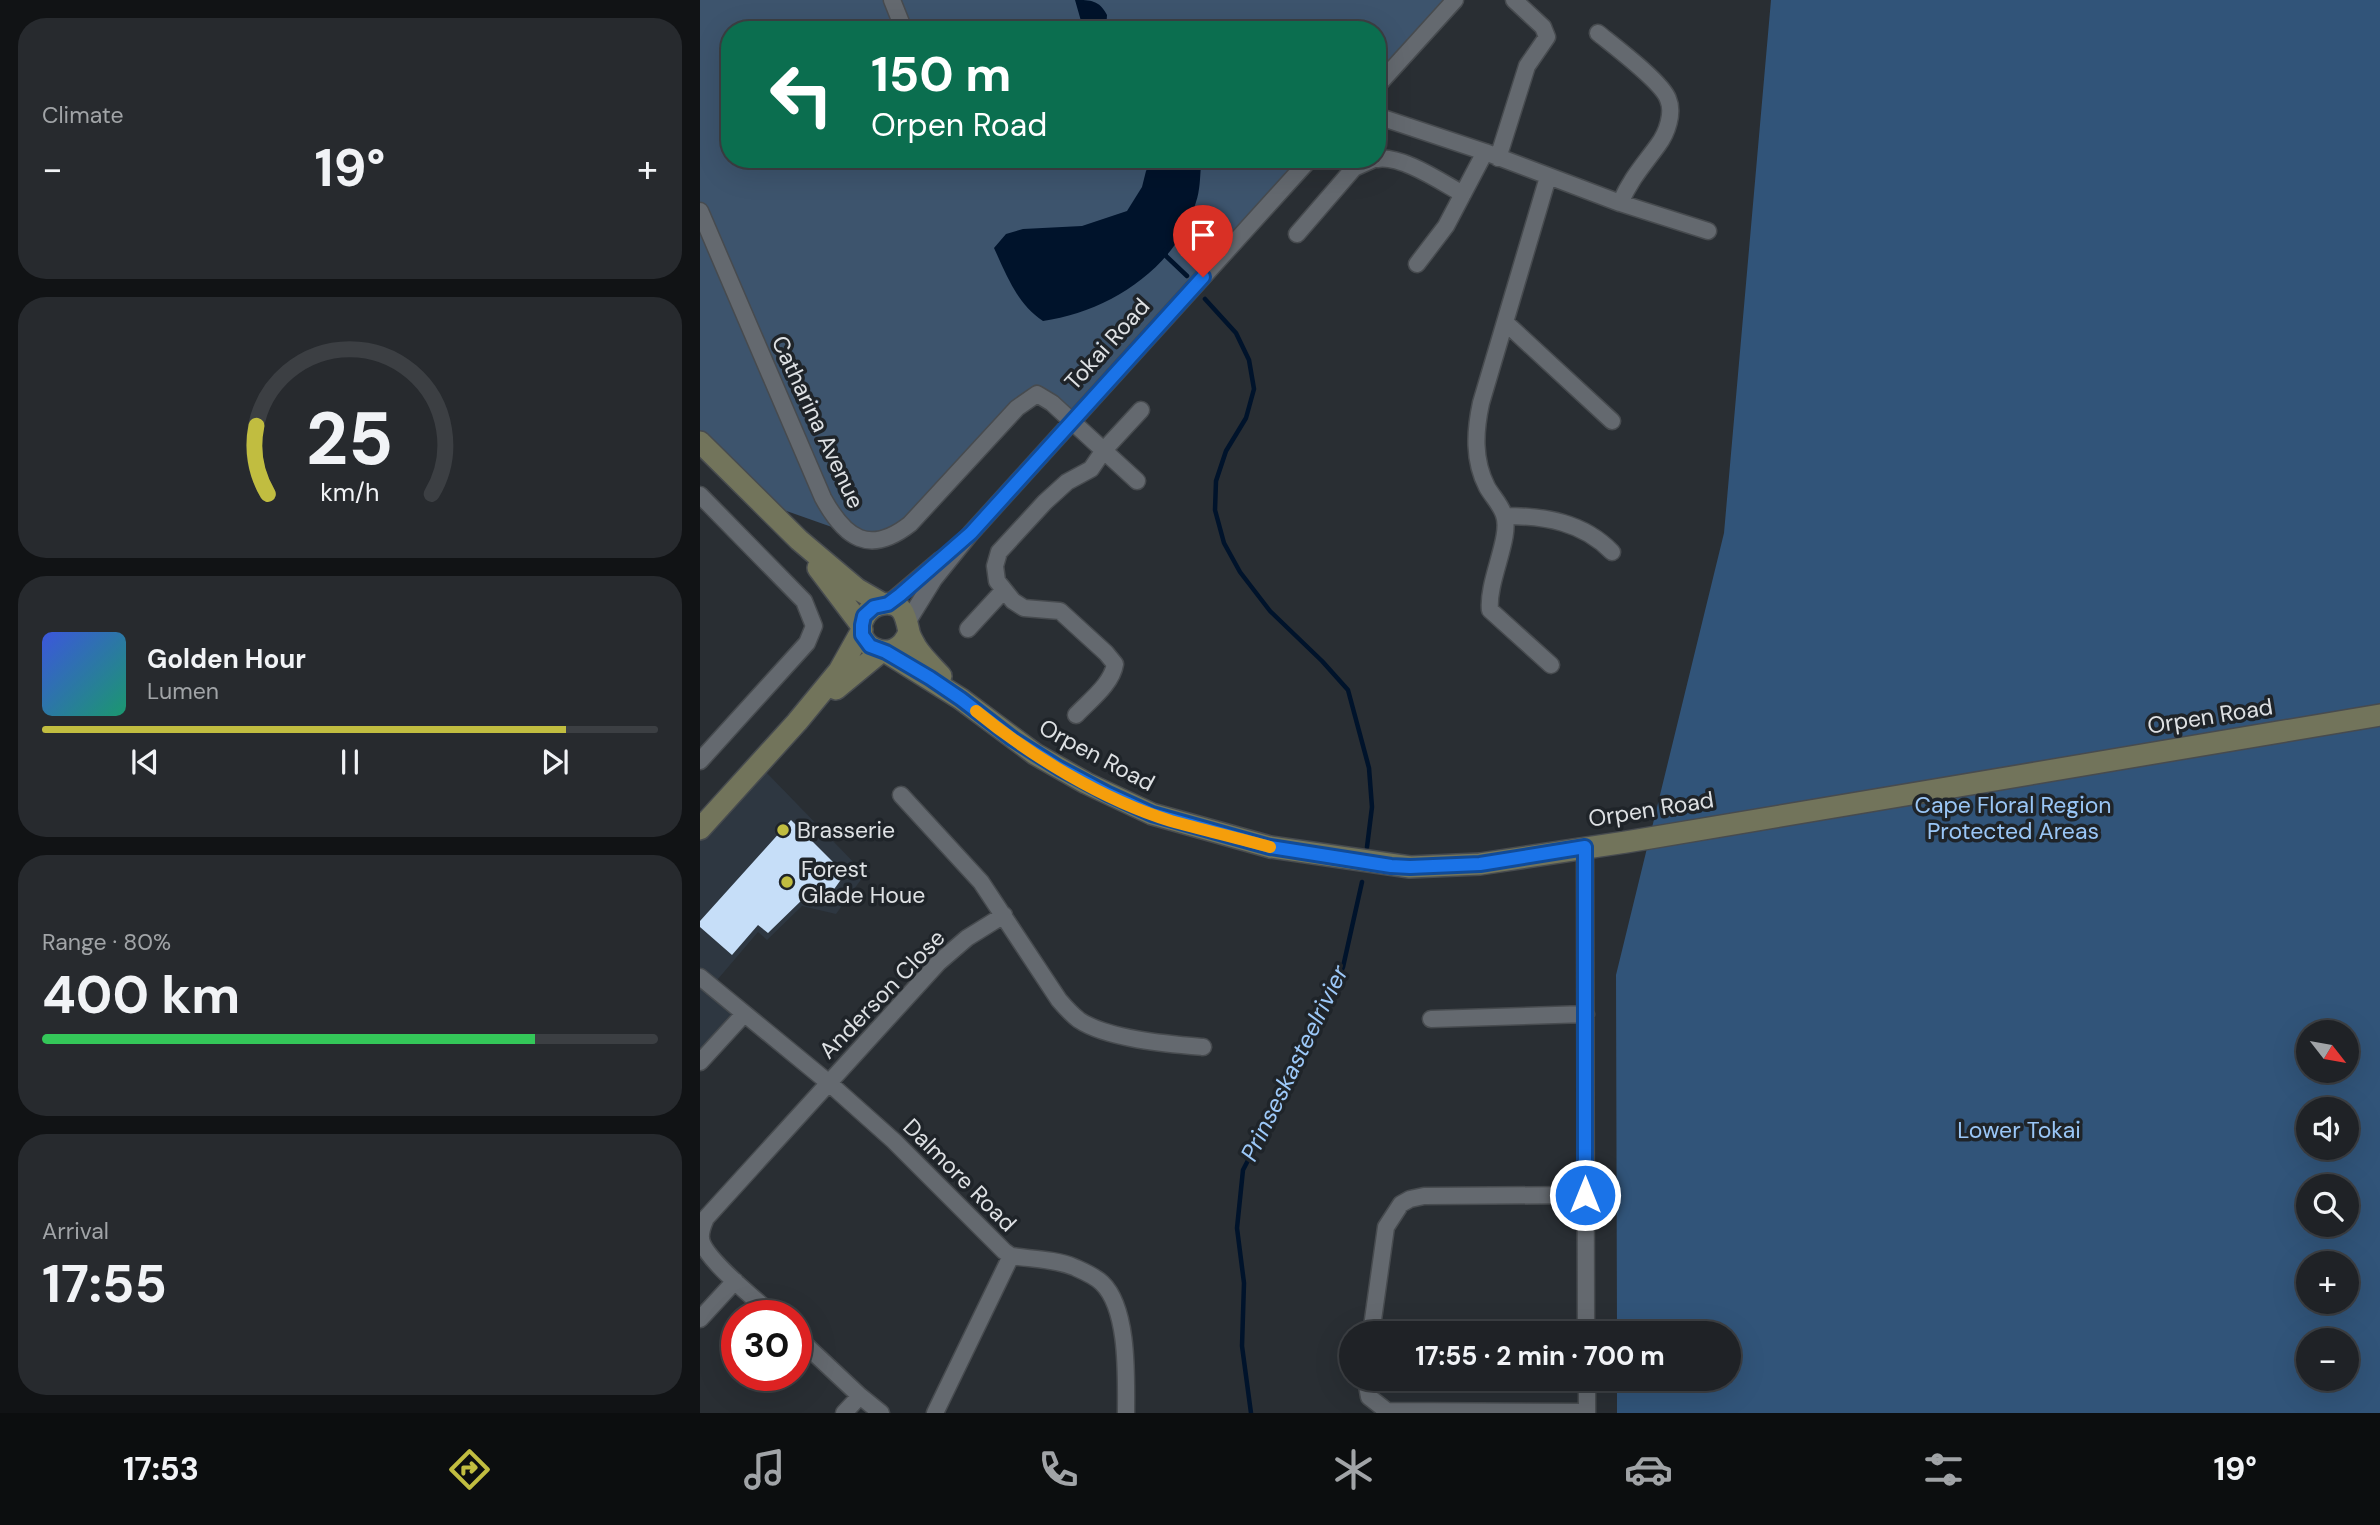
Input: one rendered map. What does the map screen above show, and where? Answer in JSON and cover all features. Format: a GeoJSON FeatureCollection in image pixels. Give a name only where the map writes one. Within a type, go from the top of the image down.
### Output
{"type":"FeatureCollection","features":[{"type":"Feature","properties":{"kind":"main road"},"geometry":{"type":"LineString","coordinates":[[700,442],[799,540],[857,589],[902,611],[908,627],[901,646],[884,652],[797,722]]}},
{"type":"Feature","properties":{"kind":"main road"},"geometry":{"type":"LineString","coordinates":[[799,540],[862,628],[867,643],[884,652]]}},
{"type":"Feature","properties":{"kind":"main road"},"geometry":{"type":"LineString","coordinates":[[700,829],[797,722],[843,666],[862,628],[864,616],[870,609],[885,604]]}},
{"type":"Feature","properties":{"kind":"main road","name":"Orpen Road"},"geometry":{"type":"LineString","coordinates":[[908,627],[924,657],[961,699]]}},
{"type":"Feature","properties":{"kind":"main road","name":"Orpen Road"},"geometry":{"type":"LineString","coordinates":[[884,652],[961,699],[1024,746],[1108,794],[1171,821],[1270,847],[1410,867],[1480,864],[1626,842],[2380,715]]}},
{"type":"Feature","properties":{"kind":"street"},"geometry":{"type":"LineString","coordinates":[[892,0],[900,21]]}},
{"type":"Feature","properties":{"kind":"street"},"geometry":{"type":"LineString","coordinates":[[1386,76],[1455,0]]}},
{"type":"Feature","properties":{"kind":"street"},"geometry":{"type":"LineString","coordinates":[[1417,264],[1446,226],[1463,194],[1492,155],[1527,66],[1547,37],[1543,27],[1514,0]]}},
{"type":"Feature","properties":{"kind":"street"},"geometry":{"type":"LineString","coordinates":[[1598,33],[1654,81],[1669,100],[1669,122],[1665,134],[1634,174],[1620,203]]}},
{"type":"Feature","properties":{"kind":"street"},"geometry":{"type":"LineString","coordinates":[[1386,120],[1708,232]]}},
{"type":"Feature","properties":{"kind":"street"},"geometry":{"type":"LineString","coordinates":[[1386,157],[1399,161],[1463,194]]}},
{"type":"Feature","properties":{"kind":"street","name":"Tokai Road"},"geometry":{"type":"LineString","coordinates":[[908,627],[929,586],[971,533],[1302,168]]}},
{"type":"Feature","properties":{"kind":"street"},"geometry":{"type":"LineString","coordinates":[[1297,234],[1354,168]]}},
{"type":"Feature","properties":{"kind":"street"},"geometry":{"type":"LineString","coordinates":[[1548,177],[1481,402],[1475,439],[1483,478],[1505,516],[1504,535],[1489,597],[1490,610],[1550,665]]}},
{"type":"Feature","properties":{"kind":"street","name":"Catharina Avenue"},"geometry":{"type":"LineString","coordinates":[[700,211],[823,498],[835,520],[852,535],[876,541],[888,539],[904,529],[996,428],[1029,397],[1037,394],[1042,395],[1073,421],[1137,481]]}},
{"type":"Feature","properties":{"kind":"street"},"geometry":{"type":"LineString","coordinates":[[1506,323],[1612,421]]}},
{"type":"Feature","properties":{"kind":"street"},"geometry":{"type":"LineString","coordinates":[[1076,715],[1113,674],[1115,664],[1060,611],[1024,608],[1003,592],[995,573],[999,552],[1058,488],[1091,469],[1104,450],[1141,410]]}},
{"type":"Feature","properties":{"kind":"street"},"geometry":{"type":"LineString","coordinates":[[700,495],[793,589],[809,610],[814,625],[807,643],[700,761]]}},
{"type":"Feature","properties":{"kind":"street"},"geometry":{"type":"LineString","coordinates":[[1505,516],[1540,517],[1579,527],[1600,540],[1612,552]]}},
{"type":"Feature","properties":{"kind":"street","name":"Tokai Road"},"geometry":{"type":"LineString","coordinates":[[885,604],[971,533]]}},
{"type":"Feature","properties":{"kind":"street"},"geometry":{"type":"LineString","coordinates":[[968,629],[1003,592]]}},
{"type":"Feature","properties":{"kind":"street"},"geometry":{"type":"LineString","coordinates":[[901,795],[982,882],[1059,1000],[1080,1021],[1111,1033],[1166,1044],[1203,1046]]}},
{"type":"Feature","properties":{"kind":"street"},"geometry":{"type":"LineString","coordinates":[[1585,847],[1586,1321]]}},
{"type":"Feature","properties":{"kind":"street","name":"Anderson Close"},"geometry":{"type":"LineString","coordinates":[[735,1281],[710,1257],[702,1244],[701,1228],[706,1218],[951,951],[1004,915]]}},
{"type":"Feature","properties":{"kind":"street","name":"Dalmore Road"},"geometry":{"type":"LineString","coordinates":[[700,977],[829,1083],[894,1141],[1011,1256],[1073,1266],[1102,1283],[1116,1305],[1120,1323],[1126,1364],[1126,1413]]}},
{"type":"Feature","properties":{"kind":"street"},"geometry":{"type":"LineString","coordinates":[[700,1062],[744,1014]]}},
{"type":"Feature","properties":{"kind":"street"},"geometry":{"type":"LineString","coordinates":[[1431,1019],[1586,1014]]}},
{"type":"Feature","properties":{"kind":"street"},"geometry":{"type":"LineString","coordinates":[[1373,1321],[1386,1227],[1401,1204],[1424,1196],[1585,1195]]}},
{"type":"Feature","properties":{"kind":"street"},"geometry":{"type":"LineString","coordinates":[[934,1413],[1011,1256]]}},
{"type":"Feature","properties":{"kind":"street"},"geometry":{"type":"LineString","coordinates":[[700,1319],[735,1281],[756,1300]]}},
{"type":"Feature","properties":{"kind":"street"},"geometry":{"type":"LineString","coordinates":[[812,1351],[881,1413]]}},
{"type":"Feature","properties":{"kind":"street"},"geometry":{"type":"LineString","coordinates":[[1368,1391],[1369,1397],[1387,1411],[1587,1412],[1587,1391]]}},
{"type":"Feature","properties":{"kind":"street"},"geometry":{"type":"LineString","coordinates":[[844,1413],[860,1396]]}},
{"type":"Feature","properties":{"kind":"shaded area"},"geometry":{"type":"Polygon","coordinates":[[[700,0],[1456,0],[1386,76],[1386,21],[721,21],[721,168],[1303,168],[1073,421],[1029,398],[888,539],[863,538],[761,502],[700,439],[700,0]]]}},
{"type":"Feature","properties":{"kind":"shaded area"},"geometry":{"type":"Polygon","coordinates":[[[1075,0],[1098,4],[1107,15],[1107,21],[1081,21],[1075,0]]]}},
{"type":"Feature","properties":{"kind":"shaded area"},"geometry":{"type":"Polygon","coordinates":[[[1148,168],[1201,168],[1197,198],[1187,226],[1173,247],[1137,283],[1115,297],[1092,308],[1043,321],[1019,298],[994,248],[1006,234],[1023,229],[1082,226],[1127,211],[1142,187],[1148,168]]]}},
{"type":"Feature","properties":{"kind":"shaded area"},"geometry":{"type":"Polygon","coordinates":[[[759,765],[865,874],[836,914],[802,906],[767,940],[758,932],[712,986],[744,1014],[700,1062],[700,829],[759,765]]]}},
{"type":"Feature","properties":{"kind":"green space","name":"Cape Floral Region Protected Areas"},"geometry":{"type":"Polygon","coordinates":[[[1771,0],[2380,0],[2380,1413],[1617,1413],[1617,1391],[1741,1391],[1741,1321],[1617,1321],[1616,975],[1724,533],[1771,0]]]}},
{"type":"Feature","properties":{"kind":"building","name":"Forest Glade Houe"},"geometry":{"type":"Polygon","coordinates":[[[791,820],[845,874],[827,899],[816,889],[768,933],[758,925],[732,955],[700,927],[700,921],[791,820]]]}},
{"type":"Feature","properties":{"kind":"waterway","name":"Prinseskasteelrivier"},"geometry":{"type":"LineString","coordinates":[[1165,250],[1166,256],[1187,276]]}},
{"type":"Feature","properties":{"kind":"waterway","name":"Prinseskasteelrivier"},"geometry":{"type":"LineString","coordinates":[[1205,299],[1236,333],[1249,360],[1254,389],[1246,418],[1226,451],[1216,481],[1215,510],[1224,543],[1240,572],[1270,611],[1348,690],[1369,768],[1372,807],[1367,847]]}},
{"type":"Feature","properties":{"kind":"waterway","name":"Prinseskasteelrivier"},"geometry":{"type":"LineString","coordinates":[[1251,1413],[1242,1346],[1244,1283],[1237,1228],[1243,1170],[1312,1037],[1343,967],[1362,882]]}},
{"type":"Feature","properties":{"kind":"slow traffic"},"geometry":{"type":"LineString","coordinates":[[976,711],[1013,739],[1059,768],[1136,807],[1171,821],[1270,847]]}},
{"type":"Feature","properties":{"kind":"place","name":"Brasserie"},"geometry":{"type":"Point","coordinates":[783,830]}},
{"type":"Feature","properties":{"kind":"place","name":"Forest Glade Houe"},"geometry":{"type":"Point","coordinates":[787,882]}},
{"type":"Feature","properties":{"kind":"route"},"geometry":{"type":"LineString","coordinates":[[1203,277],[971,533],[900,595],[888,604],[874,607],[867,612],[862,621],[862,635],[873,648],[886,652],[930,678],[1013,739],[1059,768],[1108,794],[1171,821],[1270,847],[1391,866],[1480,864],[1585,847],[1585,1195]]}},
{"type":"Feature","properties":{"kind":"park label","name":"Lower Tokai"},"geometry":{"type":"Point","coordinates":[2019,1130]}}]}
